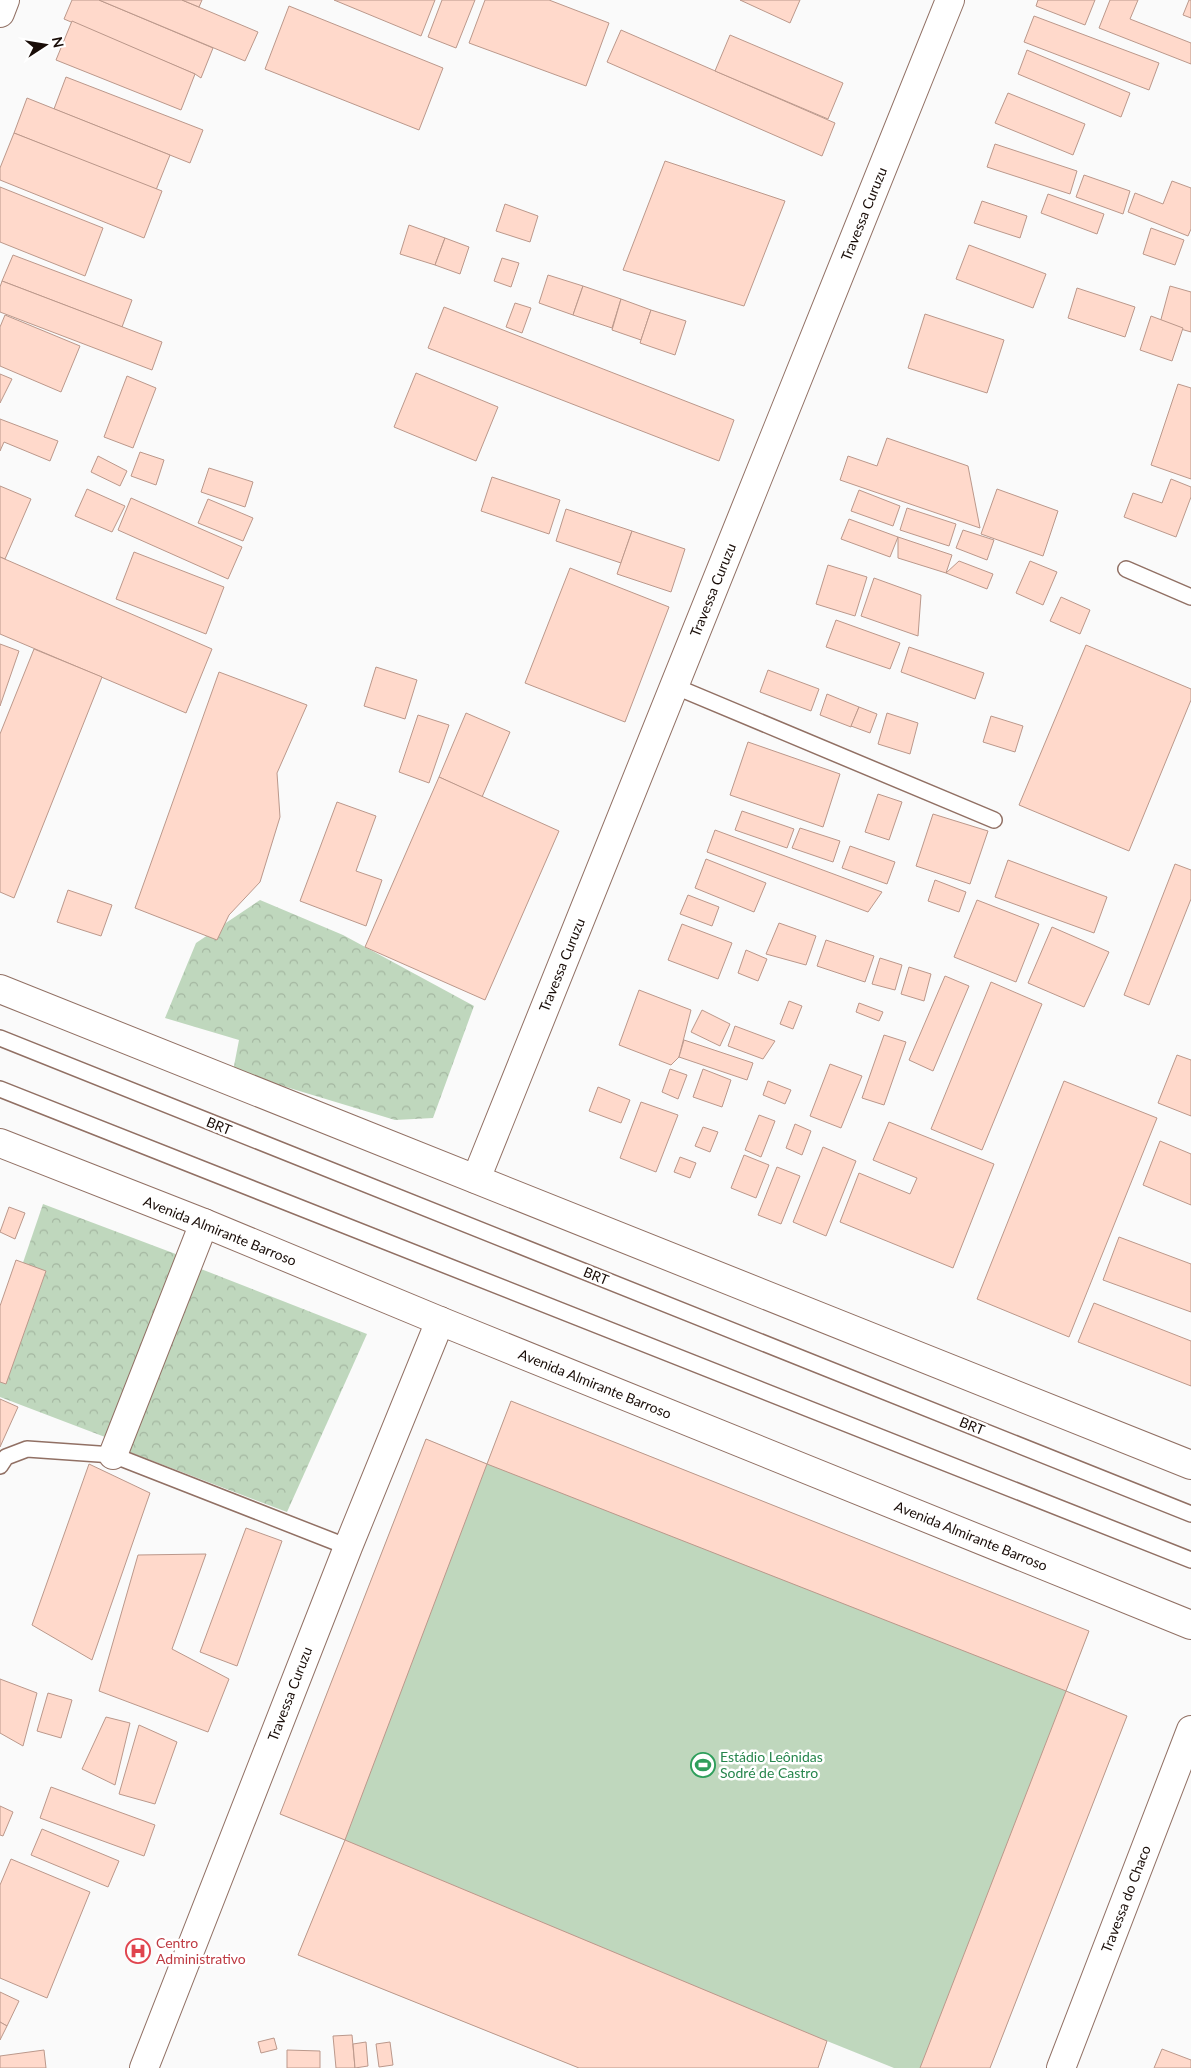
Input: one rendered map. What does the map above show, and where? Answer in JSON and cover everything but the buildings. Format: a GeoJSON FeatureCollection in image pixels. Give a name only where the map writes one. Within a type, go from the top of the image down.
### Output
{"type":"FeatureCollection","features":[{"type":"Feature","properties":{"kind":"main road"},"geometry":{"type":"LineString","coordinates":[[0,13],[5,0]]}},
{"type":"Feature","properties":{"kind":"main road","name":"Travessa Curuzu"},"geometry":{"type":"LineString","coordinates":[[476,1179],[950,0]]}},
{"type":"Feature","properties":{"kind":"main road"},"geometry":{"type":"LineString","coordinates":[[0,990],[1191,1465]]}},
{"type":"Feature","properties":{"kind":"main road","name":"Avenida Almirante Barroso"},"geometry":{"type":"LineString","coordinates":[[0,1143],[204,1223],[440,1322],[1191,1625]]}},
{"type":"Feature","properties":{"kind":"main road"},"geometry":{"type":"LineString","coordinates":[[113,1455],[204,1223]]}},
{"type":"Feature","properties":{"kind":"main road","name":"Travessa Curuzu"},"geometry":{"type":"LineString","coordinates":[[144,2068],[348,1547],[440,1322]]}},
{"type":"Feature","properties":{"kind":"main road","name":"Travessa do Chaco"},"geometry":{"type":"LineString","coordinates":[[1061,2068],[1191,1730]]}},
{"type":"Feature","properties":{"kind":"lane"},"geometry":{"type":"LineString","coordinates":[[1126,569],[1191,597]]}},
{"type":"Feature","properties":{"kind":"lane"},"geometry":{"type":"LineString","coordinates":[[674,686],[994,820]]}},
{"type":"Feature","properties":{"kind":"lane","name":"BRT"},"geometry":{"type":"LineString","coordinates":[[0,1038],[1191,1514]]}},
{"type":"Feature","properties":{"kind":"lane"},"geometry":{"type":"LineString","coordinates":[[0,1089],[1191,1560]]}},
{"type":"Feature","properties":{"kind":"lane"},"geometry":{"type":"LineString","coordinates":[[0,1466],[6,1456],[26,1448],[113,1455],[348,1547]]}},
{"type":"Feature","properties":{"kind":"green space"},"geometry":{"type":"Polygon","coordinates":[[[260,900],[343,935],[474,1006],[433,1118],[395,1120],[233,1071],[239,1040],[165,1018],[196,943],[260,900]]]}},
{"type":"Feature","properties":{"kind":"green space"},"geometry":{"type":"Polygon","coordinates":[[[43,1204],[181,1256],[105,1437],[0,1397],[0,1330],[43,1204]]]}},
{"type":"Feature","properties":{"kind":"green space"},"geometry":{"type":"Polygon","coordinates":[[[201,1269],[367,1334],[287,1512],[124,1450],[201,1269]]]}},
{"type":"Feature","properties":{"kind":"green space","name":"Estádio Leônidas Sodré de Castro"},"geometry":{"type":"Polygon","coordinates":[[[511,1401],[1089,1631],[1066,1691],[1127,1716],[990,2068],[894,2068],[827,2041],[818,2068],[579,2068],[298,1955],[345,1840],[280,1814],[426,1439],[487,1464],[511,1401]]]}},
{"type":"Feature","properties":{"kind":"place","name":"Estádio Leônidas Sodré de Castro"},"geometry":{"type":"Point","coordinates":[703,1765]}},
{"type":"Feature","properties":{"kind":"place","name":"Centro Administrativo"},"geometry":{"type":"Point","coordinates":[138,1951]}}]}
